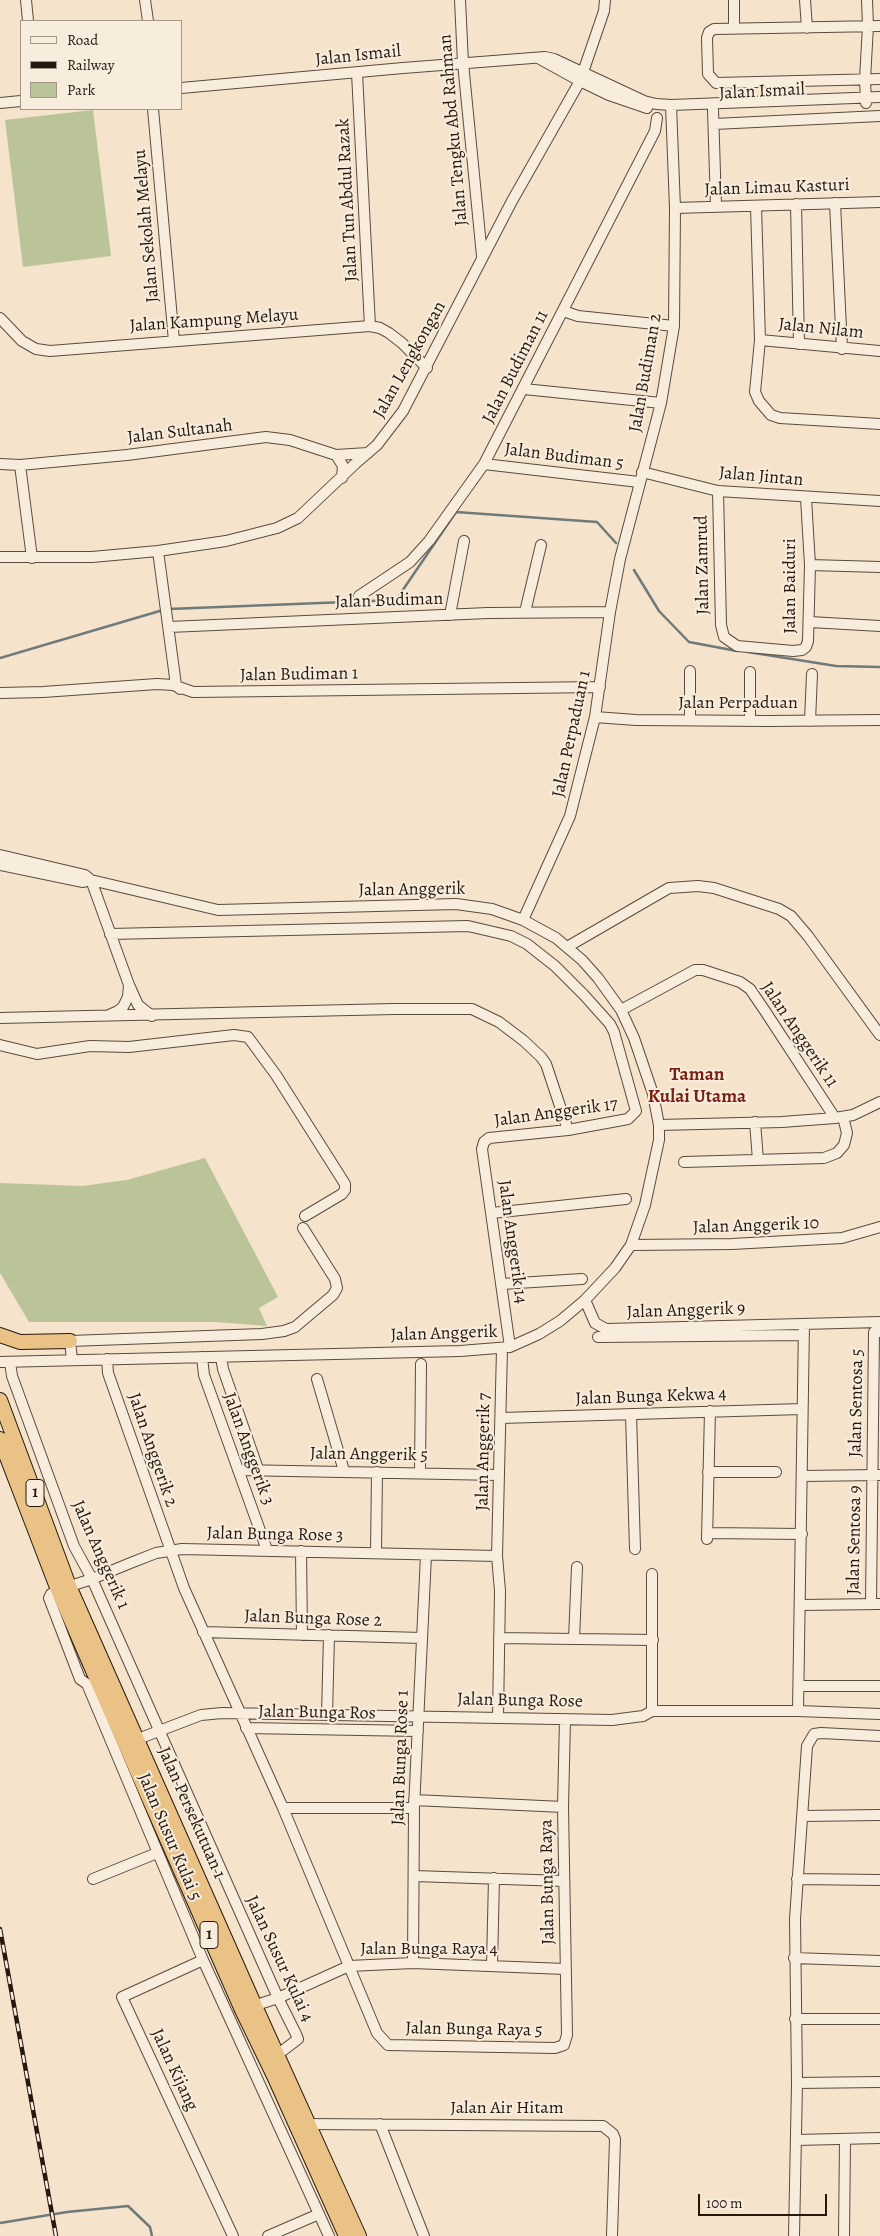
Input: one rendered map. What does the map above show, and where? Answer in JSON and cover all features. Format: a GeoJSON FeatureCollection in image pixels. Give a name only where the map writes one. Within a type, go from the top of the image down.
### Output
{"type":"FeatureCollection","features":[{"type":"Feature","properties":{"kind":"highway"},"geometry":{"type":"LineString","coordinates":[[0,1335],[20,1342],[70,1341]]}},
{"type":"Feature","properties":{"kind":"highway","name":"Jalan Persekutuan 1"},"geometry":{"type":"LineString","coordinates":[[0,1400],[97,1679],[125,1744],[302,2124],[359,2236]]}},
{"type":"Feature","properties":{"kind":"highway","name":"Jalan Persekutuan 1"},"geometry":{"type":"LineString","coordinates":[[0,1439],[64,1588]]}},
{"type":"Feature","properties":{"kind":"highway","name":"Jalan Persekutuan 1"},"geometry":{"type":"LineString","coordinates":[[97,1679],[138,1739],[248,2008],[277,2055],[346,2236]]}},
{"type":"Feature","properties":{"kind":"street"},"geometry":{"type":"LineString","coordinates":[[26,0],[28,20]]}},
{"type":"Feature","properties":{"kind":"street"},"geometry":{"type":"LineString","coordinates":[[145,0],[148,20]]}},
{"type":"Feature","properties":{"kind":"street","name":"Jalan Tengku Abd Rahman"},"geometry":{"type":"LineString","coordinates":[[460,0],[463,63],[482,257]]}},
{"type":"Feature","properties":{"kind":"street","name":"Jalan Lengkongan"},"geometry":{"type":"LineString","coordinates":[[0,556],[32,558],[92,557],[226,542],[277,528],[298,518],[342,478],[385,438],[403,411],[427,368],[482,257],[581,77],[604,11],[605,0]]}},
{"type":"Feature","properties":{"kind":"street"},"geometry":{"type":"LineString","coordinates":[[734,0],[734,29]]}},
{"type":"Feature","properties":{"kind":"street"},"geometry":{"type":"LineString","coordinates":[[805,0],[807,28]]}},
{"type":"Feature","properties":{"kind":"street"},"geometry":{"type":"LineString","coordinates":[[866,100],[867,0]]}},
{"type":"Feature","properties":{"kind":"street"},"geometry":{"type":"LineString","coordinates":[[880,26],[714,29],[709,32],[707,38],[708,74],[716,83],[880,79]]}},
{"type":"Feature","properties":{"kind":"street","name":"Jalan Ismail"},"geometry":{"type":"LineString","coordinates":[[182,88],[537,57],[636,105],[659,111],[671,108],[866,100],[880,103]]}},
{"type":"Feature","properties":{"kind":"street","name":"Jalan Tun Abdul Razak"},"geometry":{"type":"LineString","coordinates":[[357,73],[370,291],[370,326]]}},
{"type":"Feature","properties":{"kind":"street","name":"Jalan Ismail"},"geometry":{"type":"LineString","coordinates":[[671,108],[713,110],[866,100],[880,97]]}},
{"type":"Feature","properties":{"kind":"street"},"geometry":{"type":"LineString","coordinates":[[0,103],[20,101]]}},
{"type":"Feature","properties":{"kind":"street","name":"Jalan Budiman 2"},"geometry":{"type":"LineString","coordinates":[[623,546],[661,403],[674,326],[674,208],[671,108]]}},
{"type":"Feature","properties":{"kind":"street","name":"Jalan Sekolah Melayu"},"geometry":{"type":"LineString","coordinates":[[153,110],[174,341]]}},
{"type":"Feature","properties":{"kind":"street"},"geometry":{"type":"LineString","coordinates":[[713,110],[716,206]]}},
{"type":"Feature","properties":{"kind":"street"},"geometry":{"type":"LineString","coordinates":[[714,124],[880,116]]}},
{"type":"Feature","properties":{"kind":"street","name":"Jalan Budiman 11"},"geometry":{"type":"LineString","coordinates":[[359,596],[410,562],[429,541],[484,464],[655,131],[657,118]]}},
{"type":"Feature","properties":{"kind":"street","name":"Jalan Limau Kasturi"},"geometry":{"type":"LineString","coordinates":[[674,208],[880,202]]}},
{"type":"Feature","properties":{"kind":"street"},"geometry":{"type":"LineString","coordinates":[[835,203],[842,348]]}},
{"type":"Feature","properties":{"kind":"street"},"geometry":{"type":"LineString","coordinates":[[796,204],[799,344]]}},
{"type":"Feature","properties":{"kind":"street"},"geometry":{"type":"LineString","coordinates":[[756,206],[760,340],[755,392],[764,409],[771,415],[780,418],[880,424]]}},
{"type":"Feature","properties":{"kind":"street"},"geometry":{"type":"LineString","coordinates":[[563,311],[578,316],[674,326]]}},
{"type":"Feature","properties":{"kind":"street","name":"Jalan Kampung Melayu"},"geometry":{"type":"LineString","coordinates":[[0,318],[22,341],[36,349],[50,350],[370,326],[380,328],[389,333],[427,368]]}},
{"type":"Feature","properties":{"kind":"street","name":"Jalan Nilam"},"geometry":{"type":"LineString","coordinates":[[760,340],[880,351]]}},
{"type":"Feature","properties":{"kind":"street"},"geometry":{"type":"LineString","coordinates":[[524,389],[661,403]]}},
{"type":"Feature","properties":{"kind":"street","name":"Jalan Sultanah"},"geometry":{"type":"LineString","coordinates":[[0,464],[20,465],[194,448],[266,438],[290,440],[336,455]]}},
{"type":"Feature","properties":{"kind":"street"},"geometry":{"type":"LineString","coordinates":[[342,478],[343,466],[336,455],[368,453]]}},
{"type":"Feature","properties":{"kind":"street","name":"Jalan Budiman 5"},"geometry":{"type":"LineString","coordinates":[[484,464],[640,477]]}},
{"type":"Feature","properties":{"kind":"street"},"geometry":{"type":"LineString","coordinates":[[20,465],[32,558]]}},
{"type":"Feature","properties":{"kind":"street","name":"Jalan Jintan"},"geometry":{"type":"LineString","coordinates":[[640,477],[718,491],[806,498],[880,501]]}},
{"type":"Feature","properties":{"kind":"street","name":"Jalan Zamrud"},"geometry":{"type":"LineString","coordinates":[[718,491],[721,625],[724,637]]}},
{"type":"Feature","properties":{"kind":"street","name":"Jalan Baiduri"},"geometry":{"type":"LineString","coordinates":[[724,637],[737,646],[793,652],[806,647],[810,622],[810,565],[806,498]]}},
{"type":"Feature","properties":{"kind":"street"},"geometry":{"type":"LineString","coordinates":[[450,615],[464,541]]}},
{"type":"Feature","properties":{"kind":"street"},"geometry":{"type":"LineString","coordinates":[[525,612],[541,545]]}},
{"type":"Feature","properties":{"kind":"street","name":"Jalan Perpaduan 1"},"geometry":{"type":"LineString","coordinates":[[523,920],[570,816],[595,717],[610,612],[623,546]]}},
{"type":"Feature","properties":{"kind":"street"},"geometry":{"type":"LineString","coordinates":[[158,551],[176,685],[180,689]]}},
{"type":"Feature","properties":{"kind":"street"},"geometry":{"type":"LineString","coordinates":[[810,565],[880,567]]}},
{"type":"Feature","properties":{"kind":"street","name":"Jalan Budiman"},"geometry":{"type":"LineString","coordinates":[[168,622],[525,612],[610,612]]}},
{"type":"Feature","properties":{"kind":"street"},"geometry":{"type":"LineString","coordinates":[[810,622],[880,626]]}},
{"type":"Feature","properties":{"kind":"street"},"geometry":{"type":"LineString","coordinates":[[690,671],[690,720]]}},
{"type":"Feature","properties":{"kind":"street"},"geometry":{"type":"LineString","coordinates":[[750,672],[750,721]]}},
{"type":"Feature","properties":{"kind":"street"},"geometry":{"type":"LineString","coordinates":[[810,721],[812,674]]}},
{"type":"Feature","properties":{"kind":"street","name":"Jalan Budiman 1"},"geometry":{"type":"LineString","coordinates":[[0,693],[157,684],[173,685],[193,692],[600,687]]}},
{"type":"Feature","properties":{"kind":"street","name":"Jalan Perpaduan"},"geometry":{"type":"LineString","coordinates":[[595,717],[750,721],[880,720]]}},
{"type":"Feature","properties":{"kind":"street","name":"Jalan Anggerik"},"geometry":{"type":"LineString","coordinates":[[0,856],[85,875],[91,880],[218,910],[456,904],[492,909],[523,920],[567,947],[598,978],[621,1010],[646,1070],[653,1094],[658,1125],[657,1156],[645,1205],[631,1245],[604,1281],[585,1300],[539,1334],[506,1348],[5,1362]]}},
{"type":"Feature","properties":{"kind":"street","name":"Jalan Anggerik"},"geometry":{"type":"LineString","coordinates":[[0,865],[83,882],[91,880]]}},
{"type":"Feature","properties":{"kind":"street"},"geometry":{"type":"LineString","coordinates":[[91,880],[138,1006],[153,1016]]}},
{"type":"Feature","properties":{"kind":"street"},"geometry":{"type":"LineString","coordinates":[[567,947],[668,888],[698,886],[714,888],[779,909],[791,916],[808,936],[880,1035]]}},
{"type":"Feature","properties":{"kind":"street","name":"Jalan Anggerik 17"},"geometry":{"type":"LineString","coordinates":[[110,934],[468,926],[518,939],[555,966],[610,1024],[634,1098],[636,1111],[628,1119],[568,1130],[489,1138],[484,1142]]}},
{"type":"Feature","properties":{"kind":"street","name":"Jalan Anggerik 11"},"geometry":{"type":"LineString","coordinates":[[621,1010],[695,970],[703,970],[740,982],[750,989],[839,1117],[846,1139],[844,1146],[837,1153],[824,1158],[684,1162]]}},
{"type":"Feature","properties":{"kind":"street"},"geometry":{"type":"LineString","coordinates":[[101,1017],[118,1012],[123,1007],[128,998],[129,985]]}},
{"type":"Feature","properties":{"kind":"street"},"geometry":{"type":"LineString","coordinates":[[0,1018],[153,1016],[387,1009],[472,1009],[499,1022],[541,1057],[546,1064],[568,1130]]}},
{"type":"Feature","properties":{"kind":"street"},"geometry":{"type":"LineString","coordinates":[[0,1045],[37,1054],[90,1046],[129,1047],[234,1035],[248,1037],[276,1075],[345,1184],[345,1190],[342,1194],[305,1216]]}},
{"type":"Feature","properties":{"kind":"street"},"geometry":{"type":"LineString","coordinates":[[658,1125],[853,1116],[880,1102]]}},
{"type":"Feature","properties":{"kind":"street"},"geometry":{"type":"LineString","coordinates":[[755,1122],[758,1160]]}},
{"type":"Feature","properties":{"kind":"street","name":"Jalan Anggerik 14"},"geometry":{"type":"LineString","coordinates":[[484,1142],[482,1149],[502,1284],[506,1348]]}},
{"type":"Feature","properties":{"kind":"street"},"geometry":{"type":"LineString","coordinates":[[492,1212],[626,1199]]}},
{"type":"Feature","properties":{"kind":"street","name":"Jalan Anggerik 10"},"geometry":{"type":"LineString","coordinates":[[631,1245],[732,1244],[842,1238],[880,1227]]}},
{"type":"Feature","properties":{"kind":"street"},"geometry":{"type":"LineString","coordinates":[[72,1360],[70,1341],[262,1334],[284,1331],[295,1326],[333,1295],[337,1288],[335,1279],[303,1228]]}},
{"type":"Feature","properties":{"kind":"street"},"geometry":{"type":"LineString","coordinates":[[502,1284],[582,1279]]}},
{"type":"Feature","properties":{"kind":"street","name":"Jalan Anggerik 9"},"geometry":{"type":"LineString","coordinates":[[585,1300],[595,1323],[606,1329],[804,1329]]}},
{"type":"Feature","properties":{"kind":"street"},"geometry":{"type":"LineString","coordinates":[[598,1337],[878,1325]]}},
{"type":"Feature","properties":{"kind":"street","name":"Jalan Sentosa 5"},"geometry":{"type":"LineString","coordinates":[[876,1475],[878,1325]]}},
{"type":"Feature","properties":{"kind":"street"},"geometry":{"type":"LineString","coordinates":[[798,1711],[800,1686],[804,1329]]}},
{"type":"Feature","properties":{"kind":"street","name":"Jalan Anggerik 7"},"geometry":{"type":"LineString","coordinates":[[498,1717],[499,1475],[506,1348]]}},
{"type":"Feature","properties":{"kind":"street","name":"Jalan Anggerik 3"},"geometry":{"type":"LineString","coordinates":[[202,1357],[204,1375],[267,1550]]}},
{"type":"Feature","properties":{"kind":"street"},"geometry":{"type":"LineString","coordinates":[[221,1357],[222,1370],[258,1469]]}},
{"type":"Feature","properties":{"kind":"street","name":"Jalan Anggerik 2"},"geometry":{"type":"LineString","coordinates":[[107,1359],[108,1373],[170,1551]]}},
{"type":"Feature","properties":{"kind":"street","name":"Jalan Anggerik 1"},"geometry":{"type":"LineString","coordinates":[[5,1362],[12,1376],[74,1546],[92,1579],[159,1731]]}},
{"type":"Feature","properties":{"kind":"street"},"geometry":{"type":"LineString","coordinates":[[420,1364],[420,1473]]}},
{"type":"Feature","properties":{"kind":"street"},"geometry":{"type":"LineString","coordinates":[[317,1378],[344,1471]]}},
{"type":"Feature","properties":{"kind":"street","name":"Jalan Bunga Kekwa 4"},"geometry":{"type":"LineString","coordinates":[[501,1418],[802,1408]]}},
{"type":"Feature","properties":{"kind":"street"},"geometry":{"type":"LineString","coordinates":[[710,1412],[707,1536],[802,1534]]}},
{"type":"Feature","properties":{"kind":"street"},"geometry":{"type":"LineString","coordinates":[[631,1414],[635,1549]]}},
{"type":"Feature","properties":{"kind":"street","name":"Jalan Anggerik 5"},"geometry":{"type":"LineString","coordinates":[[238,1470],[499,1475]]}},
{"type":"Feature","properties":{"kind":"street"},"geometry":{"type":"LineString","coordinates":[[376,1553],[377,1472]]}},
{"type":"Feature","properties":{"kind":"street"},"geometry":{"type":"LineString","coordinates":[[708,1472],[776,1472]]}},
{"type":"Feature","properties":{"kind":"street"},"geometry":{"type":"LineString","coordinates":[[802,1476],[876,1475]]}},
{"type":"Feature","properties":{"kind":"street","name":"Jalan Sentosa 9"},"geometry":{"type":"LineString","coordinates":[[875,1604],[876,1475]]}},
{"type":"Feature","properties":{"kind":"street","name":"Jalan Bunga Rose 3"},"geometry":{"type":"LineString","coordinates":[[64,1588],[92,1579],[135,1561],[182,1549],[498,1556]]}},
{"type":"Feature","properties":{"kind":"street"},"geometry":{"type":"LineString","coordinates":[[170,1551],[203,1632],[283,1808],[349,1966]]}},
{"type":"Feature","properties":{"kind":"street"},"geometry":{"type":"LineString","coordinates":[[301,1552],[302,1635]]}},
{"type":"Feature","properties":{"kind":"street","name":"Jalan Bunga Rose 1"},"geometry":{"type":"LineString","coordinates":[[413,1963],[414,1804],[426,1555]]}},
{"type":"Feature","properties":{"kind":"street"},"geometry":{"type":"LineString","coordinates":[[574,1639],[577,1567]]}},
{"type":"Feature","properties":{"kind":"street"},"geometry":{"type":"LineString","coordinates":[[652,1574],[652,1711]]}},
{"type":"Feature","properties":{"kind":"street","name":"Jalan Susur Kulai 5"},"geometry":{"type":"LineString","coordinates":[[64,1588],[52,1594],[50,1603],[80,1679],[97,1679],[157,1853],[203,1960],[329,2236]]}},
{"type":"Feature","properties":{"kind":"street"},"geometry":{"type":"LineString","coordinates":[[801,1605],[875,1604]]}},
{"type":"Feature","properties":{"kind":"street","name":"Jalan Bunga Rose 2"},"geometry":{"type":"LineString","coordinates":[[203,1632],[422,1638]]}},
{"type":"Feature","properties":{"kind":"street"},"geometry":{"type":"LineString","coordinates":[[327,1715],[329,1635]]}},
{"type":"Feature","properties":{"kind":"street"},"geometry":{"type":"LineString","coordinates":[[499,1638],[653,1640]]}},
{"type":"Feature","properties":{"kind":"street"},"geometry":{"type":"LineString","coordinates":[[800,1686],[880,1686]]}},
{"type":"Feature","properties":{"kind":"street","name":"Jalan Bunga Rose"},"geometry":{"type":"LineString","coordinates":[[125,1744],[201,1715],[222,1713],[240,1715],[612,1720],[643,1716],[652,1711],[798,1711],[880,1714]]}},
{"type":"Feature","properties":{"kind":"street","name":"Jalan Bunga Raya"},"geometry":{"type":"LineString","coordinates":[[564,2045],[567,2035],[563,1807],[565,1718]]}},
{"type":"Feature","properties":{"kind":"street","name":"Jalan Bunga Ros"},"geometry":{"type":"LineString","coordinates":[[246,1728],[418,1731]]}},
{"type":"Feature","properties":{"kind":"street","name":"Jalan Susur Kulai 4"},"geometry":{"type":"LineString","coordinates":[[159,1731],[298,2040],[277,2055]]}},
{"type":"Feature","properties":{"kind":"street"},"geometry":{"type":"LineString","coordinates":[[794,2236],[797,2084],[794,1958],[796,1879],[807,1746],[814,1734],[880,1736]]}},
{"type":"Feature","properties":{"kind":"street"},"geometry":{"type":"LineString","coordinates":[[283,1808],[414,1804],[563,1807]]}},
{"type":"Feature","properties":{"kind":"street"},"geometry":{"type":"LineString","coordinates":[[802,1816],[880,1815]]}},
{"type":"Feature","properties":{"kind":"street"},"geometry":{"type":"LineString","coordinates":[[93,1879],[157,1853]]}},
{"type":"Feature","properties":{"kind":"street"},"geometry":{"type":"LineString","coordinates":[[414,1876],[564,1881]]}},
{"type":"Feature","properties":{"kind":"street"},"geometry":{"type":"LineString","coordinates":[[492,1965],[494,1878]]}},
{"type":"Feature","properties":{"kind":"street"},"geometry":{"type":"LineString","coordinates":[[796,1879],[880,1880]]}},
{"type":"Feature","properties":{"kind":"street"},"geometry":{"type":"LineString","coordinates":[[794,1958],[880,1961]]}},
{"type":"Feature","properties":{"kind":"street","name":"Jalan Kijang"},"geometry":{"type":"LineString","coordinates":[[203,1960],[122,1997],[233,2236]]}},
{"type":"Feature","properties":{"kind":"street","name":"Jalan Bunga Raya 4"},"geometry":{"type":"LineString","coordinates":[[248,2008],[278,1998],[349,1966],[413,1963],[565,1969]]}},
{"type":"Feature","properties":{"kind":"street","name":"Jalan Bunga Raya 5"},"geometry":{"type":"LineString","coordinates":[[349,1966],[377,2033],[384,2042],[392,2045],[555,2048],[564,2045]]}},
{"type":"Feature","properties":{"kind":"street"},"geometry":{"type":"LineString","coordinates":[[796,2020],[880,2019]]}},
{"type":"Feature","properties":{"kind":"street"},"geometry":{"type":"LineString","coordinates":[[797,2084],[880,2082]]}},
{"type":"Feature","properties":{"kind":"street","name":"Jalan Air Hitam"},"geometry":{"type":"LineString","coordinates":[[302,2124],[604,2126],[613,2134],[615,2139],[612,2236]]}},
{"type":"Feature","properties":{"kind":"street"},"geometry":{"type":"LineString","coordinates":[[380,2124],[424,2236]]}},
{"type":"Feature","properties":{"kind":"street"},"geometry":{"type":"LineString","coordinates":[[796,2140],[880,2138]]}},
{"type":"Feature","properties":{"kind":"street"},"geometry":{"type":"LineString","coordinates":[[844,2236],[845,2139]]}},
{"type":"Feature","properties":{"kind":"street"},"geometry":{"type":"LineString","coordinates":[[268,2236],[320,2214]]}},
{"type":"Feature","properties":{"kind":"green space"},"geometry":{"type":"Polygon","coordinates":[[[93,110],[111,256],[23,267],[5,120],[93,110]]]}},
{"type":"Feature","properties":{"kind":"green space"},"geometry":{"type":"Polygon","coordinates":[[[205,1158],[278,1297],[259,1308],[267,1326],[216,1322],[29,1322],[0,1273],[0,1183],[82,1186],[127,1180],[205,1158]]]}},
{"type":"Feature","properties":{"kind":"waterway"},"geometry":{"type":"LineString","coordinates":[[169,609],[396,600],[456,512],[597,522],[616,543]]}},
{"type":"Feature","properties":{"kind":"waterway"},"geometry":{"type":"LineString","coordinates":[[634,570],[659,611],[689,642],[737,651]]}},
{"type":"Feature","properties":{"kind":"waterway"},"geometry":{"type":"LineString","coordinates":[[0,658],[163,610]]}},
{"type":"Feature","properties":{"kind":"waterway"},"geometry":{"type":"LineString","coordinates":[[748,652],[836,666],[880,667]]}},
{"type":"Feature","properties":{"kind":"waterway"},"geometry":{"type":"LineString","coordinates":[[0,2223],[67,2212],[128,2206],[150,2227],[152,2236]]}},
{"type":"Feature","properties":{"kind":"railway"},"geometry":{"type":"LineString","coordinates":[[0,1929],[56,2236]]}},
{"type":"Feature","properties":{"kind":"district","name":"Taman Kulai Utama"},"geometry":{"type":"Point","coordinates":[697,1086]}}]}
